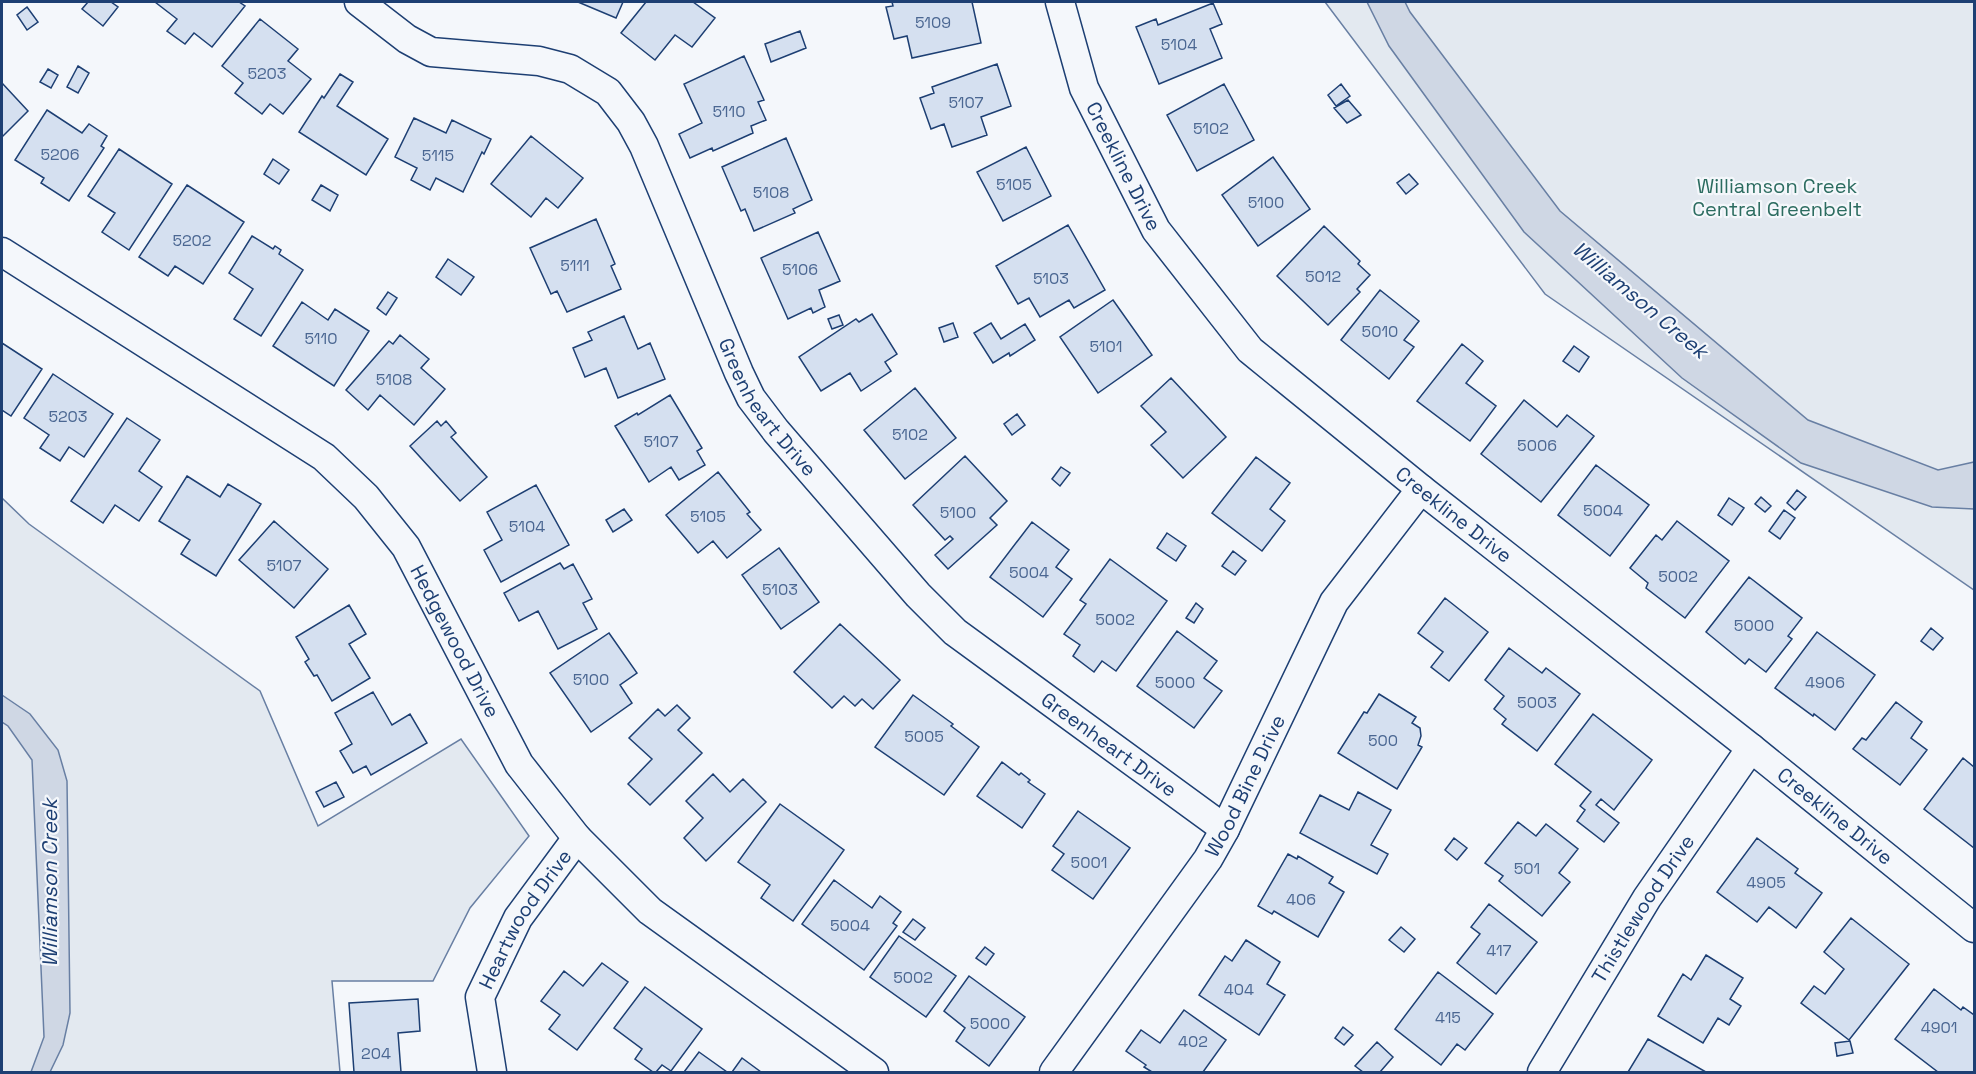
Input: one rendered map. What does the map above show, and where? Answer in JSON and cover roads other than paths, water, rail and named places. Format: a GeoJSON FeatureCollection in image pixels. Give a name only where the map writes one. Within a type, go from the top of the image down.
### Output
{"type":"FeatureCollection","features":[{"type":"Feature","properties":{"kind":"street","name":"Greenheart Drive"},"geometry":{"type":"LineString","coordinates":[[359,2],[407,39],[431,52],[540,61],[570,69],[609,92],[631,122],[644,146],[751,398],[776,431],[918,596],[954,632],[1225,829]]}},
{"type":"Feature","properties":{"kind":"street","name":"Creekline Drive"},"geometry":{"type":"LineString","coordinates":[[1060,2],[1084,88],[1156,230],[1250,350],[1421,489],[1751,748],[1974,928]]}},
{"type":"Feature","properties":{"kind":"street","name":"Hedgewood Drive"},"geometry":{"type":"LineString","coordinates":[[2,252],[324,457],[366,497],[406,548],[519,764],[577,838],[650,911],[873,1072]]}},
{"type":"Feature","properties":{"kind":"street","name":"Wood Bine Drive"},"geometry":{"type":"LineString","coordinates":[[1054,1072],[1208,859],[1225,829],[1334,602],[1421,489]]}},
{"type":"Feature","properties":{"kind":"street","name":"Thistlewood Drive"},"geometry":{"type":"LineString","coordinates":[[1542,1072],[1647,898],[1751,748]]}},
{"type":"Feature","properties":{"kind":"street","name":"Heartwood Drive"},"geometry":{"type":"LineString","coordinates":[[492,1072],[480,998],[518,918],[577,838]]}},
{"type":"Feature","properties":{"kind":"water","name":"Williamson Creek"},"geometry":{"type":"Polygon","coordinates":[[[1367,2],[1405,2],[1410,12],[1560,211],[1808,420],[1938,470],[1974,462],[1974,509],[1932,507],[1801,463],[1682,378],[1524,232],[1389,46],[1367,2]]]}},
{"type":"Feature","properties":{"kind":"water","name":"Williamson Creek"},"geometry":{"type":"Polygon","coordinates":[[[2,695],[30,714],[58,750],[67,781],[70,1013],[63,1045],[50,1072],[31,1072],[44,1037],[32,760],[8,726],[2,722],[2,695]]]}},
{"type":"Feature","properties":{"kind":"park label","name":"Williamson Creek Central Greenbelt"},"geometry":{"type":"Point","coordinates":[1777,198]}}]}
